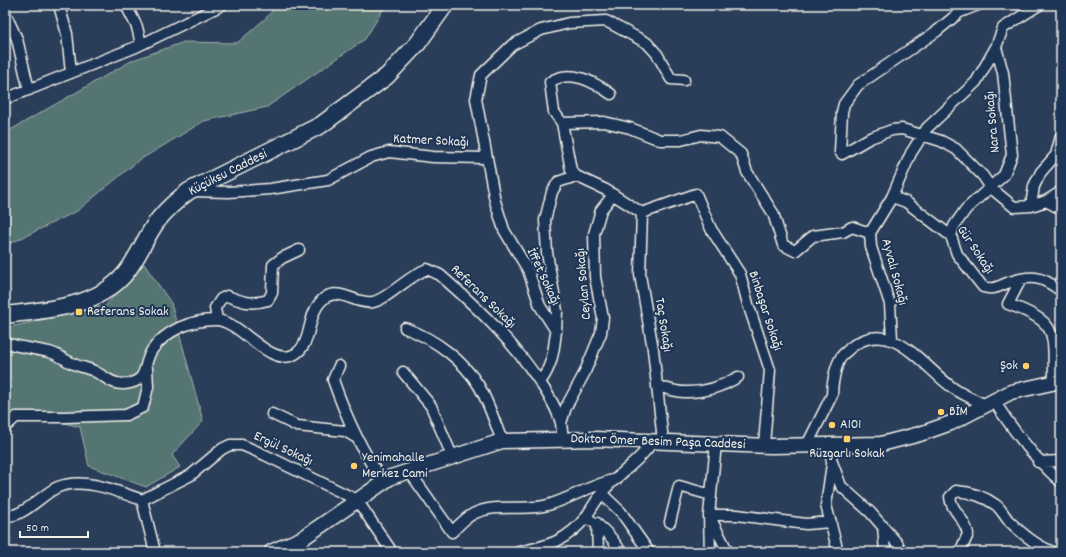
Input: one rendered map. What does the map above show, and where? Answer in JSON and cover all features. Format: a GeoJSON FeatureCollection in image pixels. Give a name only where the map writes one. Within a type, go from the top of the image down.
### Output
{"type":"FeatureCollection","features":[{"type":"Feature","properties":{"kind":"main road","name":"Küçüksu Caddesi"},"geometry":{"type":"LineString","coordinates":[[5,307],[67,297],[94,288],[115,269],[129,250],[149,217],[168,196],[196,179],[241,158],[320,117],[384,69],[418,34],[430,15],[442,5]]}},
{"type":"Feature","properties":{"kind":"main road","name":"Küçüksu Caddesi"},"geometry":{"type":"LineString","coordinates":[[5,315],[74,304],[100,293],[124,275],[158,220],[178,199],[189,191],[321,124],[387,76],[418,43],[445,5]]}},
{"type":"Feature","properties":{"kind":"street"},"geometry":{"type":"LineString","coordinates":[[59,5],[67,34],[71,73]]}},
{"type":"Feature","properties":{"kind":"street"},"geometry":{"type":"LineString","coordinates":[[126,5],[137,27],[141,44]]}},
{"type":"Feature","properties":{"kind":"street"},"geometry":{"type":"LineString","coordinates":[[5,99],[141,44],[208,8],[222,5]]}},
{"type":"Feature","properties":{"kind":"street"},"geometry":{"type":"LineString","coordinates":[[978,5],[960,12],[937,31],[858,85],[844,104],[842,112],[840,152],[842,154],[870,138],[892,130],[902,129],[921,136],[942,141],[956,150],[983,176],[991,188],[1014,207],[1031,206],[1046,201],[1059,193],[1061,190]]}},
{"type":"Feature","properties":{"kind":"street"},"geometry":{"type":"LineString","coordinates":[[996,47],[1003,28],[1024,13],[1039,5]]}},
{"type":"Feature","properties":{"kind":"street"},"geometry":{"type":"LineString","coordinates":[[5,13],[17,39],[29,90]]}},
{"type":"Feature","properties":{"kind":"street","name":"İffet Sokağı"},"geometry":{"type":"LineString","coordinates":[[556,331],[540,306],[528,270],[504,230],[495,201],[476,99],[481,75],[512,45],[541,30],[569,23],[606,21],[647,43],[657,54],[671,79],[684,80]]}},
{"type":"Feature","properties":{"kind":"street","name":"Ayvalı Sokağı"},"geometry":{"type":"LineString","coordinates":[[892,339],[890,304],[871,247],[870,233],[892,198],[911,153],[921,136],[938,115],[976,82],[996,47]]}},
{"type":"Feature","properties":{"kind":"street","name":"Nara Sokağı"},"geometry":{"type":"LineString","coordinates":[[951,236],[954,226],[966,208],[991,188],[1004,174],[1012,154],[1003,73],[996,47]]}},
{"type":"Feature","properties":{"kind":"street"},"geometry":{"type":"LineString","coordinates":[[611,94],[592,81],[577,77],[556,78],[550,82],[554,112],[562,123],[571,170],[576,176],[613,195],[642,213]]}},
{"type":"Feature","properties":{"kind":"street"},"geometry":{"type":"LineString","coordinates":[[562,123],[604,122],[630,128],[660,140],[681,140],[701,134],[720,137],[741,154],[746,172],[773,212],[783,245],[796,251],[813,236],[843,232],[852,227],[870,233]]}},
{"type":"Feature","properties":{"kind":"street"},"geometry":{"type":"LineString","coordinates":[[1031,206],[1034,186],[1041,172],[1056,155],[1061,136]]}},
{"type":"Feature","properties":{"kind":"street","name":"Katmer Sokağı"},"geometry":{"type":"LineString","coordinates":[[189,191],[228,192],[270,189],[328,180],[371,157],[389,152],[433,157],[486,158]]}},
{"type":"Feature","properties":{"kind":"street"},"geometry":{"type":"LineString","coordinates":[[540,382],[546,375],[553,358],[557,311],[546,253],[545,220],[552,192],[558,182],[576,176]]}},
{"type":"Feature","properties":{"kind":"street","name":"Binbaşar Sokağı"},"geometry":{"type":"LineString","coordinates":[[642,213],[696,194],[711,229],[740,274],[748,304],[770,370],[764,445]]}},
{"type":"Feature","properties":{"kind":"street","name":"Ceylan Sokağı"},"geometry":{"type":"LineString","coordinates":[[563,439],[561,423],[566,407],[584,374],[601,333],[603,318],[595,277],[594,234],[601,210],[613,195]]}},
{"type":"Feature","properties":{"kind":"street","name":"Gür Sokağı"},"geometry":{"type":"LineString","coordinates":[[892,198],[906,202],[951,236],[957,254],[983,287],[995,289],[1029,276],[1044,279],[1061,291]]}},
{"type":"Feature","properties":{"kind":"street"},"geometry":{"type":"LineString","coordinates":[[1046,201],[1061,209]]}},
{"type":"Feature","properties":{"kind":"street","name":"Taç Sokağı"},"geometry":{"type":"LineString","coordinates":[[642,213],[640,275],[653,349],[657,386],[658,441]]}},
{"type":"Feature","properties":{"kind":"street"},"geometry":{"type":"LineString","coordinates":[[217,320],[215,308],[221,298],[227,296],[243,302],[256,304],[268,300],[272,293],[273,265],[282,258],[299,250]]}},
{"type":"Feature","properties":{"kind":"street","name":"Referans Sokağı"},"geometry":{"type":"LineString","coordinates":[[5,343],[51,352],[113,382],[123,384],[134,382],[142,377],[151,352],[162,339],[179,328],[198,322],[217,320],[234,327],[269,352],[284,357],[295,355],[302,348],[315,310],[327,296],[339,295],[362,302],[373,302],[415,273],[427,269],[440,274],[494,325],[540,382],[559,413],[561,423]]}},
{"type":"Feature","properties":{"kind":"street"},"geometry":{"type":"LineString","coordinates":[[1021,279],[1008,304],[1036,315],[1047,326],[1053,336],[1057,381]]}},
{"type":"Feature","properties":{"kind":"street"},"geometry":{"type":"LineString","coordinates":[[405,328],[417,332],[438,345],[463,364],[480,387],[502,441]]}},
{"type":"Feature","properties":{"kind":"street"},"geometry":{"type":"LineString","coordinates":[[806,445],[832,395],[832,386],[842,356],[859,341],[878,336],[892,339],[921,358],[953,388],[990,403],[1038,462],[1061,482]]}},
{"type":"Feature","properties":{"kind":"street"},"geometry":{"type":"LineString","coordinates":[[5,427],[16,416],[64,417],[126,414],[137,410],[143,407],[148,387],[147,364]]}},
{"type":"Feature","properties":{"kind":"street"},"geometry":{"type":"LineString","coordinates":[[339,366],[333,380],[355,437],[365,456],[383,482]]}},
{"type":"Feature","properties":{"kind":"street"},"geometry":{"type":"LineString","coordinates":[[403,372],[431,406],[452,456]]}},
{"type":"Feature","properties":{"kind":"street"},"geometry":{"type":"LineString","coordinates":[[657,386],[684,392],[706,390],[725,385],[738,377]]}},
{"type":"Feature","properties":{"kind":"street","name":"Doktor Ömer Besim Paşa Caddesi"},"geometry":{"type":"LineString","coordinates":[[271,552],[303,538],[391,477],[502,441],[563,439],[764,445],[881,444],[920,434],[952,423],[1011,392],[1057,381]]}},
{"type":"Feature","properties":{"kind":"street"},"geometry":{"type":"LineString","coordinates":[[272,414],[297,426],[345,431],[355,437]]}},
{"type":"Feature","properties":{"kind":"street"},"geometry":{"type":"LineString","coordinates":[[519,552],[547,546],[563,539],[585,518],[602,494],[658,441]]}},
{"type":"Feature","properties":{"kind":"street","name":"Ergül Sokağı"},"geometry":{"type":"LineString","coordinates":[[142,500],[191,475],[230,444],[242,445],[265,455],[357,500]]}},
{"type":"Feature","properties":{"kind":"street"},"geometry":{"type":"LineString","coordinates":[[710,552],[709,515],[716,444]]}},
{"type":"Feature","properties":{"kind":"street"},"geometry":{"type":"LineString","coordinates":[[829,445],[832,462],[841,486],[883,526],[897,543],[902,552]]}},
{"type":"Feature","properties":{"kind":"street"},"geometry":{"type":"LineString","coordinates":[[1038,462],[1061,461]]}},
{"type":"Feature","properties":{"kind":"street"},"geometry":{"type":"LineString","coordinates":[[832,462],[826,504],[838,552]]}},
{"type":"Feature","properties":{"kind":"street"},"geometry":{"type":"LineString","coordinates":[[409,471],[452,532],[472,514],[489,508],[526,508],[547,505],[583,490],[617,479]]}},
{"type":"Feature","properties":{"kind":"street"},"geometry":{"type":"LineString","coordinates":[[5,515],[9,516],[20,513],[58,487],[78,483],[110,488],[142,500],[155,552]]}},
{"type":"Feature","properties":{"kind":"street"},"geometry":{"type":"LineString","coordinates":[[670,522],[679,486],[711,495]]}},
{"type":"Feature","properties":{"kind":"street"},"geometry":{"type":"LineString","coordinates":[[960,552],[968,534],[963,519],[951,503],[950,497],[956,492],[969,493],[997,506],[1021,533],[1044,549],[1052,552]]}},
{"type":"Feature","properties":{"kind":"street"},"geometry":{"type":"LineString","coordinates":[[602,494],[621,512],[649,552]]}},
{"type":"Feature","properties":{"kind":"street"},"geometry":{"type":"LineString","coordinates":[[357,500],[392,552]]}},
{"type":"Feature","properties":{"kind":"street"},"geometry":{"type":"LineString","coordinates":[[709,515],[737,515],[806,524],[831,522]]}},
{"type":"Feature","properties":{"kind":"street"},"geometry":{"type":"LineString","coordinates":[[709,515],[728,552]]}},
{"type":"Feature","properties":{"kind":"street"},"geometry":{"type":"LineString","coordinates":[[585,518],[597,523],[615,542],[621,552]]}},
{"type":"Feature","properties":{"kind":"street"},"geometry":{"type":"LineString","coordinates":[[597,523],[598,552]]}},
{"type":"Feature","properties":{"kind":"street"},"geometry":{"type":"LineString","coordinates":[[883,526],[885,552]]}},
{"type":"Feature","properties":{"kind":"green space"},"geometry":{"type":"Polygon","coordinates":[[[277,5],[386,5],[365,39],[267,107],[204,121],[138,161],[77,211],[5,246],[5,133],[133,60],[184,42],[237,43],[267,17],[277,5]]]}},
{"type":"Feature","properties":{"kind":"green space"},"geometry":{"type":"Polygon","coordinates":[[[144,264],[171,303],[203,421],[172,455],[180,467],[146,487],[89,466],[80,427],[57,421],[17,419],[5,435],[5,328],[105,306],[144,264]]]}},
{"type":"Feature","properties":{"kind":"place","name":"Referans Sokak"},"geometry":{"type":"Point","coordinates":[79,312]}},
{"type":"Feature","properties":{"kind":"place","name":"Şok"},"geometry":{"type":"Point","coordinates":[1026,366]}},
{"type":"Feature","properties":{"kind":"place","name":"BİM"},"geometry":{"type":"Point","coordinates":[941,412]}},
{"type":"Feature","properties":{"kind":"place","name":"A101"},"geometry":{"type":"Point","coordinates":[832,425]}},
{"type":"Feature","properties":{"kind":"place","name":"Rüzgarlı Sokak"},"geometry":{"type":"Point","coordinates":[847,439]}},
{"type":"Feature","properties":{"kind":"place","name":"Yenimahalle Merkez Cami"},"geometry":{"type":"Point","coordinates":[354,466]}}]}
